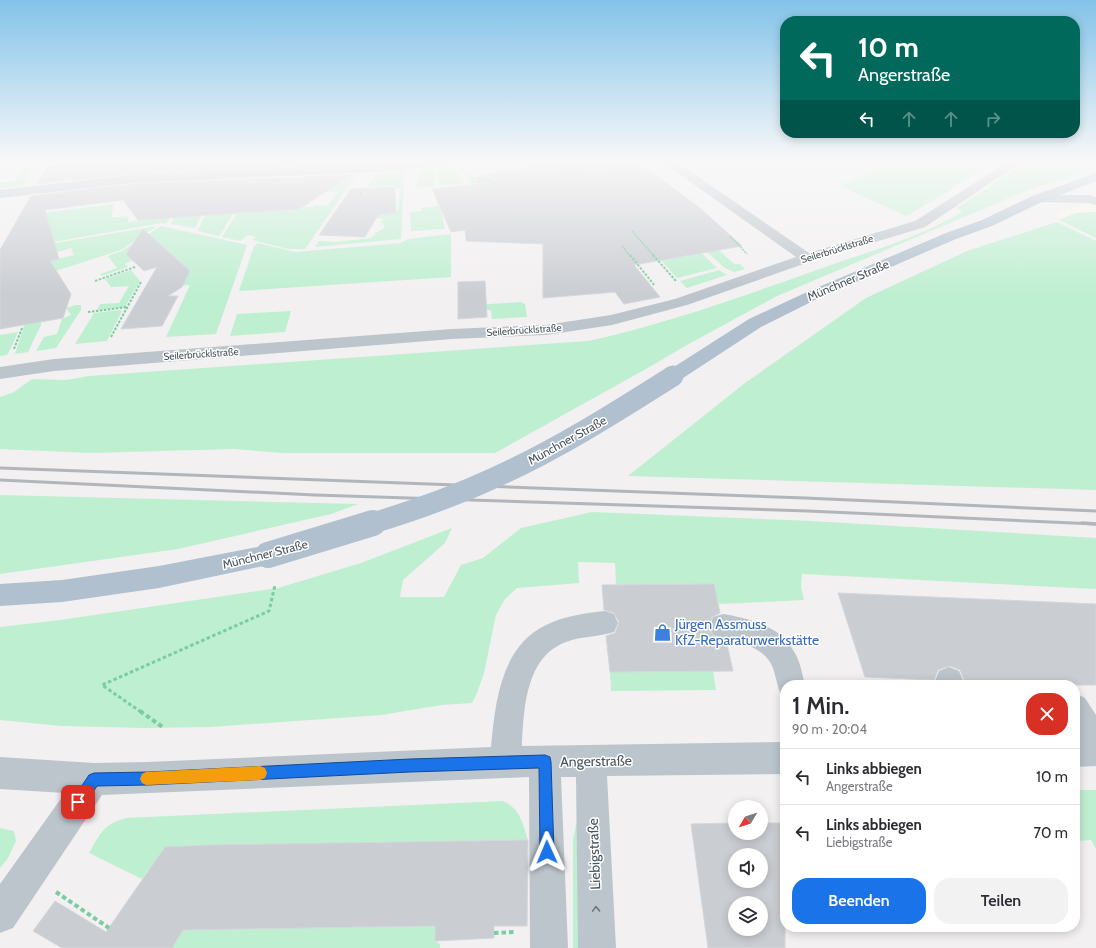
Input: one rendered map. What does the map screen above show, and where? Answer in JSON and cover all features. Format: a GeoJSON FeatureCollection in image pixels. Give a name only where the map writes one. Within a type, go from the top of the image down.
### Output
{"type":"FeatureCollection","features":[{"type":"Feature","properties":{"kind":"main road","name":"Münchner Straße"},"geometry":{"type":"LineString","coordinates":[[0,595],[62,591],[159,577],[268,556],[416,509],[470,489],[547,453],[594,427],[719,345],[772,314],[819,292],[951,236],[987,223],[1024,205]]}},
{"type":"Feature","properties":{"kind":"street"},"geometry":{"type":"LineString","coordinates":[[731,205],[807,258]]}},
{"type":"Feature","properties":{"kind":"street","name":"Seilerbrücklstraße"},"geometry":{"type":"LineString","coordinates":[[0,373],[54,365],[452,334],[546,330],[612,320],[650,311],[807,258],[920,224],[949,205]]}},
{"type":"Feature","properties":{"kind":"street"},"geometry":{"type":"LineString","coordinates":[[505,762],[512,693],[522,666],[529,655],[554,634],[583,626],[605,623]]}},
{"type":"Feature","properties":{"kind":"street"},"geometry":{"type":"LineString","coordinates":[[723,626],[745,630],[773,646],[783,659],[789,680]]}},
{"type":"Feature","properties":{"kind":"street"},"geometry":{"type":"LineString","coordinates":[[1080,717],[1096,744]]}},
{"type":"Feature","properties":{"kind":"street"},"geometry":{"type":"LineString","coordinates":[[1080,752],[1096,752]]}},
{"type":"Feature","properties":{"kind":"street","name":"Angerstraße"},"geometry":{"type":"LineString","coordinates":[[0,773],[94,779],[148,778],[505,762],[780,758]]}},
{"type":"Feature","properties":{"kind":"street","name":"Liebigstraße"},"geometry":{"type":"LineString","coordinates":[[591,760],[597,948]]}},
{"type":"Feature","properties":{"kind":"street"},"geometry":{"type":"LineString","coordinates":[[545,762],[549,948]]}},
{"type":"Feature","properties":{"kind":"street"},"geometry":{"type":"LineString","coordinates":[[0,915],[94,779]]}},
{"type":"Feature","properties":{"kind":"path"},"geometry":{"type":"LineString","coordinates":[[632,231],[677,282]]}},
{"type":"Feature","properties":{"kind":"path"},"geometry":{"type":"LineString","coordinates":[[730,236],[747,254]]}},
{"type":"Feature","properties":{"kind":"path"},"geometry":{"type":"LineString","coordinates":[[622,246],[656,288]]}},
{"type":"Feature","properties":{"kind":"path"},"geometry":{"type":"LineString","coordinates":[[95,281],[135,267]]}},
{"type":"Feature","properties":{"kind":"path"},"geometry":{"type":"LineString","coordinates":[[110,340],[141,282]]}},
{"type":"Feature","properties":{"kind":"path"},"geometry":{"type":"LineString","coordinates":[[88,312],[128,307]]}},
{"type":"Feature","properties":{"kind":"path"},"geometry":{"type":"LineString","coordinates":[[164,728],[102,685],[269,611],[276,580]]}},
{"type":"Feature","properties":{"kind":"path"},"geometry":{"type":"LineString","coordinates":[[55,891],[109,928]]}},
{"type":"Feature","properties":{"kind":"shaded area"},"geometry":{"type":"Polygon","coordinates":[[[1081,205],[1096,205],[1096,234],[1055,214],[1081,205]]]}},
{"type":"Feature","properties":{"kind":"green space"},"geometry":{"type":"Polygon","coordinates":[[[104,205],[114,205],[111,218],[128,216],[128,222],[172,214],[166,224],[162,223],[36,245],[27,215],[104,205]]]}},
{"type":"Feature","properties":{"kind":"green space"},"geometry":{"type":"Polygon","coordinates":[[[335,205],[305,249],[288,249],[252,240],[256,237],[248,235],[240,241],[222,237],[240,209],[288,206],[335,205]]]}},
{"type":"Feature","properties":{"kind":"green space"},"geometry":{"type":"Polygon","coordinates":[[[398,205],[403,205],[401,239],[315,247],[319,241],[336,242],[371,238],[385,226],[381,222],[383,219],[375,218],[374,212],[398,210],[398,205]]]}},
{"type":"Feature","properties":{"kind":"green space"},"geometry":{"type":"Polygon","coordinates":[[[882,205],[925,205],[906,216],[882,205]]]}},
{"type":"Feature","properties":{"kind":"green space"},"geometry":{"type":"Polygon","coordinates":[[[961,205],[992,205],[777,296],[495,453],[283,453],[234,449],[91,453],[0,449],[0,397],[14,392],[32,379],[66,380],[89,376],[588,341],[679,317],[879,249],[914,236],[947,221],[962,212],[957,208],[961,205]]]}},
{"type":"Feature","properties":{"kind":"green space"},"geometry":{"type":"Polygon","coordinates":[[[440,206],[445,229],[411,231],[410,212],[422,211],[421,208],[440,206]]]}},
{"type":"Feature","properties":{"kind":"green space"},"geometry":{"type":"Polygon","coordinates":[[[236,209],[219,236],[198,231],[205,215],[236,209]]]}},
{"type":"Feature","properties":{"kind":"green space"},"geometry":{"type":"Polygon","coordinates":[[[178,212],[201,216],[195,228],[171,224],[178,212]]]}},
{"type":"Feature","properties":{"kind":"green space"},"geometry":{"type":"Polygon","coordinates":[[[1096,212],[1096,238],[1059,220],[1075,213],[1096,212]]]}},
{"type":"Feature","properties":{"kind":"green space"},"geometry":{"type":"Polygon","coordinates":[[[1057,222],[1096,241],[1096,490],[628,476],[745,383],[866,298],[967,251],[1057,222]]]}},
{"type":"Feature","properties":{"kind":"green space"},"geometry":{"type":"Polygon","coordinates":[[[157,226],[121,250],[24,281],[0,266],[33,265],[74,255],[71,248],[57,252],[32,247],[157,226]]]}},
{"type":"Feature","properties":{"kind":"green space"},"geometry":{"type":"Polygon","coordinates":[[[161,226],[247,245],[216,334],[166,337],[190,285],[146,288],[184,266],[157,241],[125,252],[133,260],[125,264],[128,267],[102,276],[100,274],[117,268],[108,256],[122,251],[161,226]]]}},
{"type":"Feature","properties":{"kind":"green space"},"geometry":{"type":"Polygon","coordinates":[[[451,234],[451,277],[239,291],[254,246],[258,243],[295,252],[401,243],[408,239],[451,234]]]}},
{"type":"Feature","properties":{"kind":"green space"},"geometry":{"type":"Polygon","coordinates":[[[688,240],[717,268],[677,278],[661,260],[688,256],[688,240]]]}},
{"type":"Feature","properties":{"kind":"green space"},"geometry":{"type":"Polygon","coordinates":[[[700,246],[719,250],[734,264],[740,264],[745,269],[734,272],[725,268],[700,246]]]}},
{"type":"Feature","properties":{"kind":"green space"},"geometry":{"type":"Polygon","coordinates":[[[131,270],[140,281],[125,307],[97,310],[100,304],[119,303],[129,286],[111,287],[105,279],[131,270]]]}},
{"type":"Feature","properties":{"kind":"green space"},"geometry":{"type":"Polygon","coordinates":[[[719,270],[727,275],[687,288],[680,281],[719,270]]]}},
{"type":"Feature","properties":{"kind":"green space"},"geometry":{"type":"Polygon","coordinates":[[[521,302],[525,304],[527,317],[492,319],[491,310],[474,311],[473,305],[521,302]]]}},
{"type":"Feature","properties":{"kind":"green space"},"geometry":{"type":"Polygon","coordinates":[[[81,305],[81,310],[56,348],[36,351],[44,337],[57,334],[62,319],[71,315],[66,308],[81,305]]]}},
{"type":"Feature","properties":{"kind":"green space"},"geometry":{"type":"Polygon","coordinates":[[[27,307],[41,321],[41,325],[28,352],[15,354],[24,326],[27,307]]]}},
{"type":"Feature","properties":{"kind":"green space"},"geometry":{"type":"Polygon","coordinates":[[[122,311],[107,341],[75,344],[94,313],[122,311]]]}},
{"type":"Feature","properties":{"kind":"green space"},"geometry":{"type":"Polygon","coordinates":[[[291,311],[285,332],[230,336],[237,314],[291,311]]]}},
{"type":"Feature","properties":{"kind":"green space"},"geometry":{"type":"Polygon","coordinates":[[[18,332],[7,355],[0,356],[0,335],[18,332]]]}},
{"type":"Feature","properties":{"kind":"green space"},"geometry":{"type":"Polygon","coordinates":[[[0,495],[358,504],[331,514],[178,549],[0,574],[0,495]]]}},
{"type":"Feature","properties":{"kind":"green space"},"geometry":{"type":"Polygon","coordinates":[[[592,512],[811,521],[1096,538],[1096,589],[802,574],[801,587],[804,600],[719,604],[713,584],[616,585],[615,563],[578,562],[579,583],[517,588],[505,599],[496,615],[484,673],[472,703],[442,705],[381,715],[210,727],[145,728],[61,726],[0,720],[0,627],[60,620],[278,588],[361,563],[452,528],[445,543],[403,580],[400,597],[444,597],[461,565],[483,558],[521,528],[592,512]]]}},
{"type":"Feature","properties":{"kind":"green space"},"geometry":{"type":"Polygon","coordinates":[[[713,671],[716,690],[611,691],[610,672],[713,671]]]}},
{"type":"Feature","properties":{"kind":"green space"},"geometry":{"type":"Polygon","coordinates":[[[1080,790],[1096,790],[1096,849],[1091,840],[1080,841],[1080,790]]]}},
{"type":"Feature","properties":{"kind":"green space"},"geometry":{"type":"Polygon","coordinates":[[[502,801],[513,807],[517,812],[528,840],[165,847],[142,879],[89,853],[100,835],[107,827],[126,818],[502,801]]]}},
{"type":"Feature","properties":{"kind":"green space"},"geometry":{"type":"Polygon","coordinates":[[[578,815],[588,948],[573,948],[573,840],[578,815]]]}},
{"type":"Feature","properties":{"kind":"green space"},"geometry":{"type":"Polygon","coordinates":[[[0,828],[14,831],[16,841],[8,858],[0,868],[0,828]]]}},
{"type":"Feature","properties":{"kind":"green space"},"geometry":{"type":"Polygon","coordinates":[[[435,926],[435,941],[440,944],[440,948],[172,948],[183,930],[435,926]]]}},
{"type":"Feature","properties":{"kind":"building"},"geometry":{"type":"Polygon","coordinates":[[[26,205],[82,205],[45,210],[59,259],[50,261],[71,294],[63,318],[0,329],[0,250],[26,205]]]}},
{"type":"Feature","properties":{"kind":"building"},"geometry":{"type":"Polygon","coordinates":[[[127,205],[305,205],[299,209],[138,220],[127,205]]]}},
{"type":"Feature","properties":{"kind":"building"},"geometry":{"type":"Polygon","coordinates":[[[340,205],[396,205],[396,213],[378,215],[365,237],[319,235],[340,205]]]}},
{"type":"Feature","properties":{"kind":"building"},"geometry":{"type":"Polygon","coordinates":[[[439,205],[696,205],[742,246],[634,265],[660,297],[624,304],[615,292],[543,298],[543,244],[466,241],[465,230],[451,232],[439,205]]]}},
{"type":"Feature","properties":{"kind":"building"},"geometry":{"type":"Polygon","coordinates":[[[143,229],[190,271],[182,287],[168,296],[178,296],[162,326],[121,329],[157,267],[144,271],[126,254],[143,229]]]}},
{"type":"Feature","properties":{"kind":"building"},"geometry":{"type":"Polygon","coordinates":[[[485,281],[487,317],[458,319],[458,282],[485,281]]]}},
{"type":"Feature","properties":{"kind":"building"},"geometry":{"type":"Polygon","coordinates":[[[714,584],[720,613],[712,617],[709,626],[713,636],[726,640],[733,671],[610,672],[606,636],[615,633],[619,622],[614,613],[604,610],[602,585],[714,584]]]}},
{"type":"Feature","properties":{"kind":"building"},"geometry":{"type":"Polygon","coordinates":[[[838,593],[1096,604],[1096,685],[1080,685],[1080,680],[964,680],[960,670],[950,666],[938,670],[934,680],[865,677],[838,593]]]}},
{"type":"Feature","properties":{"kind":"building"},"geometry":{"type":"Polygon","coordinates":[[[728,823],[728,840],[768,840],[768,823],[780,823],[780,932],[785,932],[785,948],[708,948],[691,824],[728,823]]]}},
{"type":"Feature","properties":{"kind":"building"},"geometry":{"type":"Polygon","coordinates":[[[528,840],[527,926],[494,926],[494,938],[435,941],[435,926],[183,930],[172,948],[62,948],[33,931],[55,901],[106,932],[165,847],[528,840]]]}},
{"type":"Feature","properties":{"kind":"railway"},"geometry":{"type":"LineString","coordinates":[[0,468],[805,498],[1096,511]]}},
{"type":"Feature","properties":{"kind":"railway"},"geometry":{"type":"LineString","coordinates":[[0,480],[315,495],[808,511],[1096,524],[1082,523]]}},
{"type":"Feature","properties":{"kind":"slow traffic"},"geometry":{"type":"LineString","coordinates":[[146,779],[260,773]]}},
{"type":"Feature","properties":{"kind":"place","name":"Jürgen Assmuss KfZ-Reparaturwerkstätte"},"geometry":{"type":"Point","coordinates":[662,632]}},
{"type":"Feature","properties":{"kind":"route"},"geometry":{"type":"LineString","coordinates":[[78,802],[94,779],[148,778],[410,765],[545,762],[547,852]]}}]}
